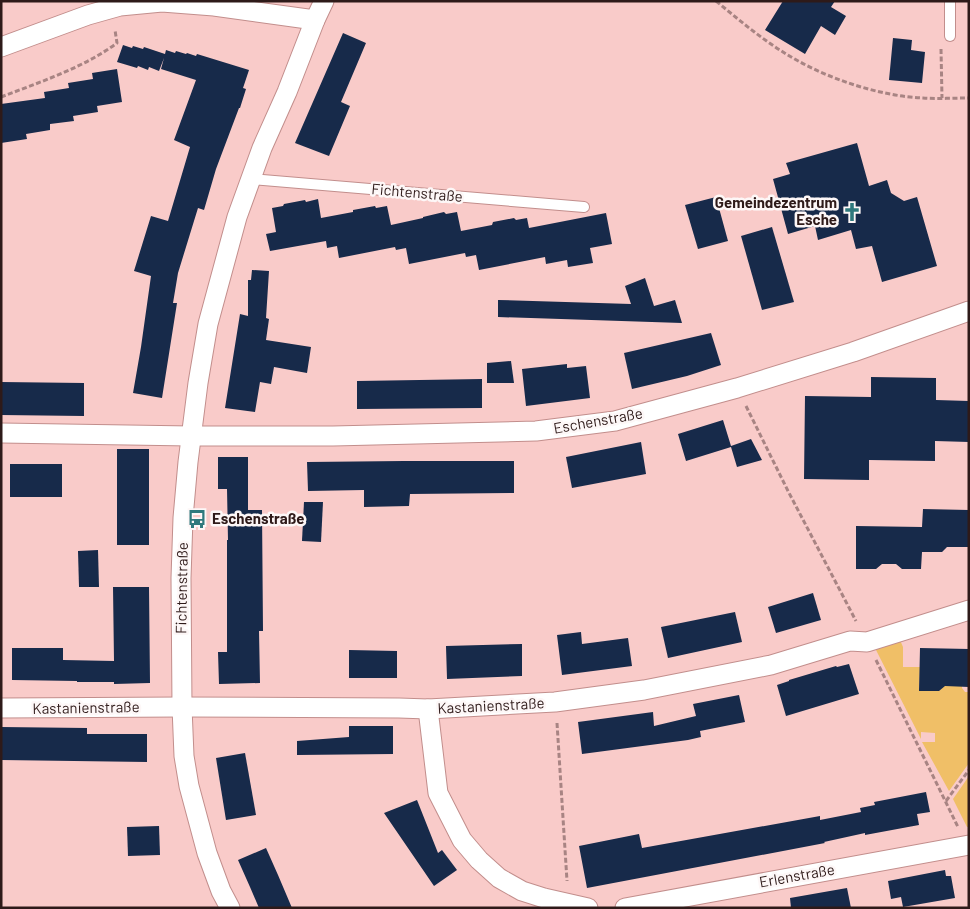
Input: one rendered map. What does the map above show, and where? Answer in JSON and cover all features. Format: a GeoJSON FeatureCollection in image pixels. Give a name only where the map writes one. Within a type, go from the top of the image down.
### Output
{"type":"FeatureCollection","features":[{"type":"Feature","properties":{"kind":"street","name":"Fichtenstraße"},"geometry":{"type":"LineString","coordinates":[[230,908],[206,853],[189,786],[184,756],[181,596],[182,528],[191,436],[208,324],[237,217],[262,148],[324,1]]}},
{"type":"Feature","properties":{"kind":"street"},"geometry":{"type":"LineString","coordinates":[[1,47],[88,15],[120,6],[162,2],[214,6],[315,20]]}},
{"type":"Feature","properties":{"kind":"street","name":"Eschenstraße"},"geometry":{"type":"LineString","coordinates":[[1,433],[332,436],[536,432],[615,421],[727,390],[852,352],[969,311]]}},
{"type":"Feature","properties":{"kind":"street","name":"Kastanienstraße"},"geometry":{"type":"LineString","coordinates":[[1,708],[428,709],[555,702],[644,690],[771,665],[850,641],[867,642],[969,610]]}},
{"type":"Feature","properties":{"kind":"street"},"geometry":{"type":"LineString","coordinates":[[428,709],[438,793],[462,840],[479,860],[499,878],[522,891],[588,908]]}},
{"type":"Feature","properties":{"kind":"street","name":"Erlenstraße"},"geometry":{"type":"LineString","coordinates":[[625,908],[969,845]]}},
{"type":"Feature","properties":{"kind":"lane"},"geometry":{"type":"LineString","coordinates":[[950,1],[950,36]]}},
{"type":"Feature","properties":{"kind":"lane","name":"Fichtenstraße"},"geometry":{"type":"LineString","coordinates":[[250,179],[584,207]]}},
{"type":"Feature","properties":{"kind":"path"},"geometry":{"type":"LineString","coordinates":[[716,1],[754,32],[784,53],[839,80],[864,88],[922,98],[969,98]]}},
{"type":"Feature","properties":{"kind":"path"},"geometry":{"type":"LineString","coordinates":[[1,97],[39,83],[106,52],[117,43],[113,8]]}},
{"type":"Feature","properties":{"kind":"path"},"geometry":{"type":"LineString","coordinates":[[942,98],[940,49],[950,36]]}},
{"type":"Feature","properties":{"kind":"path"},"geometry":{"type":"LineString","coordinates":[[555,702],[568,904]]}},
{"type":"Feature","properties":{"kind":"path"},"geometry":{"type":"LineString","coordinates":[[946,801],[969,770]]}},
{"type":"Feature","properties":{"kind":"shaded area"},"geometry":{"type":"Polygon","coordinates":[[[900,640],[903,647],[903,667],[920,667],[919,691],[939,691],[943,686],[962,686],[965,692],[969,692],[969,763],[949,791],[922,742],[935,742],[935,733],[921,732],[921,739],[875,648],[900,640]]]}},
{"type":"Feature","properties":{"kind":"shaded area"},"geometry":{"type":"Polygon","coordinates":[[[969,776],[969,827],[967,827],[953,799],[969,776]]]}},
{"type":"Feature","properties":{"kind":"building"},"geometry":{"type":"Polygon","coordinates":[[[783,1],[835,1],[831,7],[846,16],[835,35],[821,26],[805,54],[765,30],[783,1]]]}},
{"type":"Feature","properties":{"kind":"building"},"geometry":{"type":"Polygon","coordinates":[[[343,33],[366,43],[341,102],[350,106],[329,156],[295,143],[343,33]]]}},
{"type":"Feature","properties":{"kind":"building"},"geometry":{"type":"Polygon","coordinates":[[[893,38],[912,40],[911,50],[925,52],[922,83],[889,80],[893,38]]]}},
{"type":"Feature","properties":{"kind":"building"},"geometry":{"type":"Polygon","coordinates":[[[123,45],[132,48],[133,46],[143,49],[144,47],[165,54],[166,50],[196,56],[197,54],[249,70],[243,88],[246,89],[240,108],[216,169],[204,210],[198,208],[178,273],[173,303],[177,303],[162,398],[133,393],[151,276],[134,271],[151,216],[168,221],[190,147],[174,140],[196,80],[161,69],[164,58],[159,71],[149,67],[148,70],[117,62],[123,45]]]}},
{"type":"Feature","properties":{"kind":"building"},"geometry":{"type":"Polygon","coordinates":[[[117,69],[122,102],[97,106],[98,112],[73,116],[74,121],[50,124],[50,130],[26,134],[27,139],[1,143],[1,104],[45,98],[44,92],[69,88],[68,83],[93,79],[92,73],[117,69]]]}},
{"type":"Feature","properties":{"kind":"building","name":"Gemeindezentrum Esche"},"geometry":{"type":"Polygon","coordinates":[[[857,143],[869,186],[887,180],[891,193],[904,201],[917,197],[937,266],[882,282],[872,246],[856,249],[851,230],[818,240],[815,226],[788,234],[773,179],[790,174],[786,163],[857,143]]]}},
{"type":"Feature","properties":{"kind":"building"},"geometry":{"type":"Polygon","coordinates":[[[716,197],[728,241],[698,249],[685,205],[716,197]]]}},
{"type":"Feature","properties":{"kind":"building"},"geometry":{"type":"Polygon","coordinates":[[[318,199],[321,218],[375,206],[376,208],[387,206],[391,225],[444,212],[446,214],[457,212],[461,231],[492,225],[493,222],[514,218],[516,220],[527,218],[529,228],[606,213],[612,244],[590,248],[593,263],[568,267],[567,260],[546,264],[545,257],[479,270],[476,255],[466,257],[465,253],[409,264],[406,248],[396,250],[395,247],[339,258],[337,246],[327,248],[326,241],[270,251],[266,234],[276,232],[272,208],[283,206],[284,204],[318,199]]]}},
{"type":"Feature","properties":{"kind":"building"},"geometry":{"type":"Polygon","coordinates":[[[772,227],[794,302],[762,310],[741,236],[772,227]]]}},
{"type":"Feature","properties":{"kind":"building"},"geometry":{"type":"Polygon","coordinates":[[[252,270],[269,271],[266,318],[269,319],[266,340],[311,347],[307,373],[274,367],[271,384],[260,382],[255,412],[225,408],[240,314],[248,316],[248,280],[251,280],[252,270]]]}},
{"type":"Feature","properties":{"kind":"building"},"geometry":{"type":"Polygon","coordinates":[[[645,278],[654,306],[675,300],[682,323],[498,317],[498,300],[631,304],[625,286],[645,278]]]}},
{"type":"Feature","properties":{"kind":"building"},"geometry":{"type":"Polygon","coordinates":[[[711,333],[721,365],[687,376],[632,389],[624,353],[711,333]]]}},
{"type":"Feature","properties":{"kind":"building"},"geometry":{"type":"Polygon","coordinates":[[[511,361],[514,383],[487,383],[487,363],[511,361]]]}},
{"type":"Feature","properties":{"kind":"building"},"geometry":{"type":"Polygon","coordinates":[[[567,364],[567,368],[586,366],[590,398],[526,406],[522,369],[567,364]]]}},
{"type":"Feature","properties":{"kind":"building"},"geometry":{"type":"Polygon","coordinates":[[[871,377],[936,378],[936,400],[969,401],[969,442],[935,441],[935,461],[869,460],[869,480],[804,479],[805,396],[871,397],[871,377]]]}},
{"type":"Feature","properties":{"kind":"building"},"geometry":{"type":"Polygon","coordinates":[[[482,379],[482,408],[357,409],[357,381],[482,379]]]}},
{"type":"Feature","properties":{"kind":"building"},"geometry":{"type":"Polygon","coordinates":[[[1,382],[84,383],[84,416],[1,415],[1,382]]]}},
{"type":"Feature","properties":{"kind":"building"},"geometry":{"type":"Polygon","coordinates":[[[723,420],[731,446],[751,439],[762,460],[737,467],[731,447],[686,461],[678,434],[723,420]]]}},
{"type":"Feature","properties":{"kind":"building"},"geometry":{"type":"Polygon","coordinates":[[[641,442],[646,474],[572,488],[566,457],[641,442]]]}},
{"type":"Feature","properties":{"kind":"building"},"geometry":{"type":"Polygon","coordinates":[[[117,449],[149,449],[149,545],[117,545],[117,449]]]}},
{"type":"Feature","properties":{"kind":"building"},"geometry":{"type":"Polygon","coordinates":[[[218,457],[248,457],[248,510],[262,510],[263,631],[259,631],[260,683],[219,684],[218,652],[227,652],[228,540],[227,489],[218,489],[218,457]]]}},
{"type":"Feature","properties":{"kind":"building"},"geometry":{"type":"Polygon","coordinates":[[[514,461],[514,493],[410,494],[409,506],[364,507],[364,490],[308,491],[307,462],[514,461]]]}},
{"type":"Feature","properties":{"kind":"building"},"geometry":{"type":"Polygon","coordinates":[[[10,464],[62,464],[62,497],[10,497],[10,464]]]}},
{"type":"Feature","properties":{"kind":"building"},"geometry":{"type":"Polygon","coordinates":[[[304,502],[323,502],[321,542],[302,541],[304,502]]]}},
{"type":"Feature","properties":{"kind":"building"},"geometry":{"type":"Polygon","coordinates":[[[923,509],[969,510],[969,547],[947,547],[942,552],[922,552],[921,569],[902,569],[896,564],[882,564],[876,569],[856,569],[856,526],[922,527],[923,509]]]}},
{"type":"Feature","properties":{"kind":"building"},"geometry":{"type":"Polygon","coordinates":[[[98,550],[99,587],[79,587],[78,551],[98,550]]]}},
{"type":"Feature","properties":{"kind":"building"},"geometry":{"type":"Polygon","coordinates":[[[113,587],[149,587],[150,683],[114,684],[114,682],[12,680],[12,648],[63,648],[63,660],[114,661],[113,587]]]}},
{"type":"Feature","properties":{"kind":"building"},"geometry":{"type":"Polygon","coordinates":[[[813,593],[821,620],[776,633],[768,607],[813,593]]]}},
{"type":"Feature","properties":{"kind":"building"},"geometry":{"type":"Polygon","coordinates":[[[735,612],[742,642],[668,658],[661,627],[735,612]]]}},
{"type":"Feature","properties":{"kind":"building"},"geometry":{"type":"Polygon","coordinates":[[[581,632],[582,644],[628,638],[632,666],[562,675],[557,635],[581,632]]]}},
{"type":"Feature","properties":{"kind":"building"},"geometry":{"type":"Polygon","coordinates":[[[522,644],[522,676],[447,679],[446,646],[522,644]]]}},
{"type":"Feature","properties":{"kind":"building"},"geometry":{"type":"Polygon","coordinates":[[[920,648],[969,649],[969,687],[945,686],[939,691],[919,691],[920,648]]]}},
{"type":"Feature","properties":{"kind":"building"},"geometry":{"type":"Polygon","coordinates":[[[349,650],[397,651],[397,678],[349,678],[349,650]]]}},
{"type":"Feature","properties":{"kind":"building"},"geometry":{"type":"Polygon","coordinates":[[[849,664],[859,694],[786,716],[777,685],[836,666],[849,664]]]}},
{"type":"Feature","properties":{"kind":"building"},"geometry":{"type":"Polygon","coordinates":[[[739,695],[745,722],[700,731],[701,737],[688,740],[582,754],[578,722],[653,712],[654,726],[696,716],[693,704],[739,695]]]}},
{"type":"Feature","properties":{"kind":"building"},"geometry":{"type":"Polygon","coordinates":[[[349,726],[393,726],[393,754],[297,755],[297,741],[349,737],[349,726]]]}},
{"type":"Feature","properties":{"kind":"building"},"geometry":{"type":"Polygon","coordinates":[[[1,727],[87,728],[87,734],[147,734],[147,762],[1,760],[1,727]]]}},
{"type":"Feature","properties":{"kind":"building"},"geometry":{"type":"Polygon","coordinates":[[[245,753],[256,815],[226,820],[216,758],[245,753]]]}},
{"type":"Feature","properties":{"kind":"building"},"geometry":{"type":"Polygon","coordinates":[[[926,792],[930,812],[917,814],[919,825],[865,835],[865,833],[825,843],[587,888],[579,846],[639,834],[642,848],[820,816],[820,820],[861,812],[860,808],[875,805],[874,802],[926,792]]]}},
{"type":"Feature","properties":{"kind":"building"},"geometry":{"type":"Polygon","coordinates":[[[417,800],[438,853],[442,850],[457,870],[434,886],[384,813],[417,800]]]}},
{"type":"Feature","properties":{"kind":"building"},"geometry":{"type":"Polygon","coordinates":[[[159,826],[160,855],[128,856],[127,827],[159,826]]]}},
{"type":"Feature","properties":{"kind":"building"},"geometry":{"type":"Polygon","coordinates":[[[266,848],[292,908],[259,908],[238,860],[266,848]]]}},
{"type":"Feature","properties":{"kind":"building"},"geometry":{"type":"Polygon","coordinates":[[[945,870],[946,876],[951,876],[955,898],[903,907],[901,897],[891,899],[888,881],[945,870]]]}},
{"type":"Feature","properties":{"kind":"building"},"geometry":{"type":"Polygon","coordinates":[[[847,888],[851,908],[791,908],[790,898],[847,888]]]}},
{"type":"Feature","properties":{"kind":"place","name":"Gemeindezentrum Esche"},"geometry":{"type":"Point","coordinates":[852,212]}},
{"type":"Feature","properties":{"kind":"place","name":"Eschenstraße"},"geometry":{"type":"Point","coordinates":[197,519]}}]}
